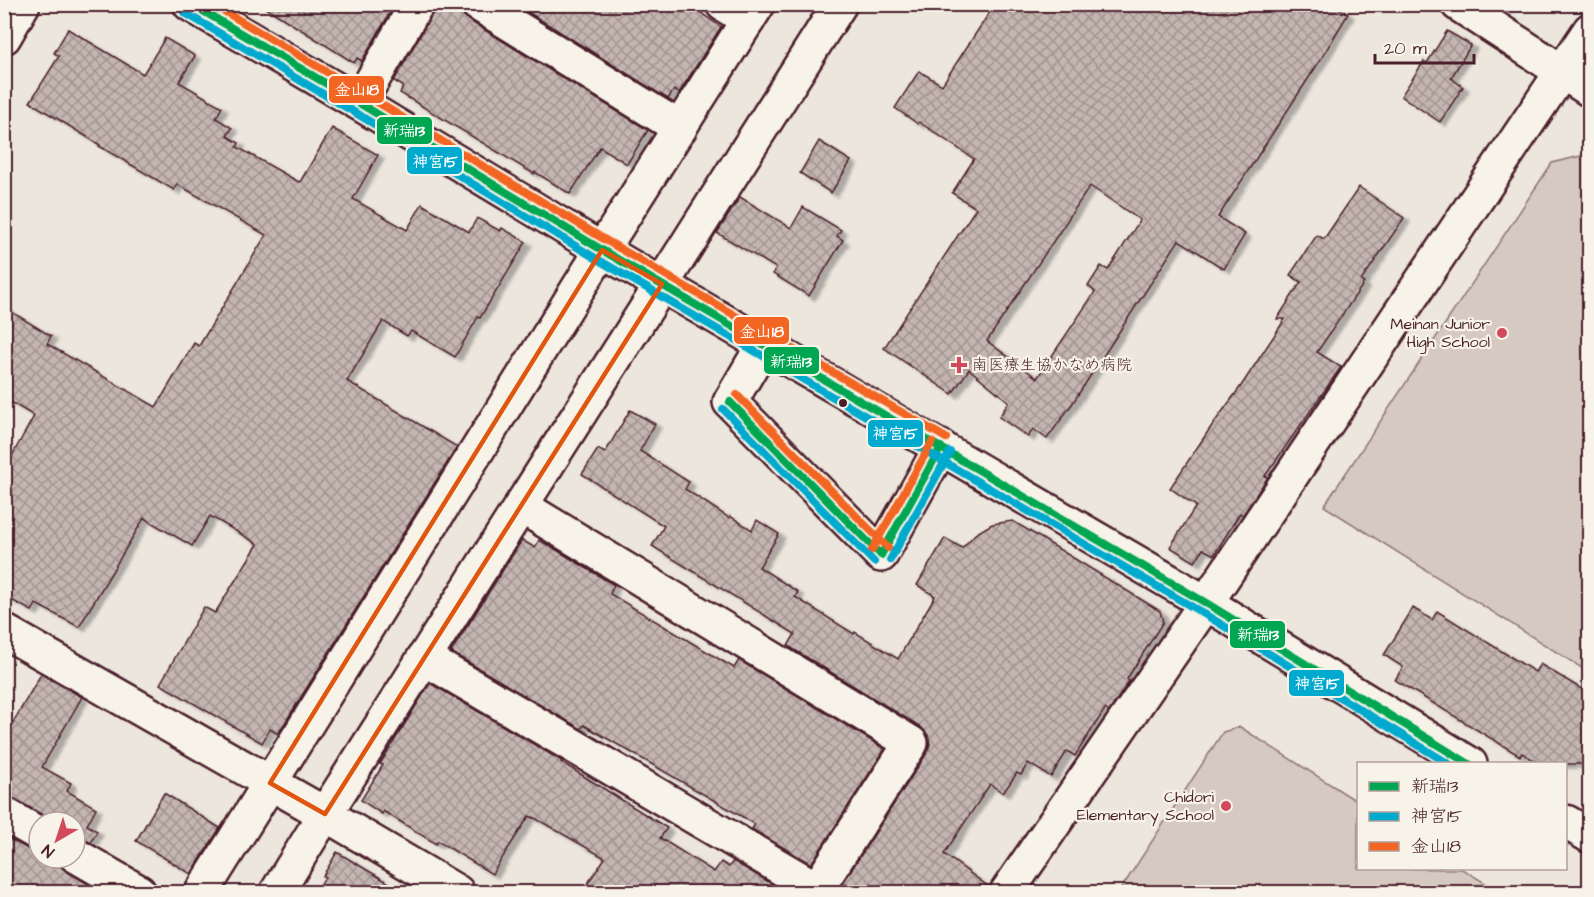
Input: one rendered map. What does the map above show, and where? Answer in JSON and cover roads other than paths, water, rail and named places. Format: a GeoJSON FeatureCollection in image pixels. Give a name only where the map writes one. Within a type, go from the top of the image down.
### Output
{"type":"FeatureCollection","features":[{"type":"Feature","properties":{"kind":"street"},"geometry":{"type":"LineString","coordinates":[[4,38],[23,4]]}},
{"type":"Feature","properties":{"kind":"street"},"geometry":{"type":"LineString","coordinates":[[190,4],[602,250],[1206,603],[1467,762]]}},
{"type":"Feature","properties":{"kind":"street"},"geometry":{"type":"LineString","coordinates":[[359,103],[417,4]]}},
{"type":"Feature","properties":{"kind":"street"},"geometry":{"type":"LineString","coordinates":[[478,4],[680,128]]}},
{"type":"Feature","properties":{"kind":"street"},"geometry":{"type":"LineString","coordinates":[[277,892],[840,4]]}},
{"type":"Feature","properties":{"kind":"street"},"geometry":{"type":"LineString","coordinates":[[1458,4],[1590,90]]}},
{"type":"Feature","properties":{"kind":"street"},"geometry":{"type":"LineString","coordinates":[[202,892],[680,128],[743,10]]}},
{"type":"Feature","properties":{"kind":"street"},"geometry":{"type":"LineString","coordinates":[[1006,892],[1206,603],[1590,30]]}},
{"type":"Feature","properties":{"kind":"street"},"geometry":{"type":"LineString","coordinates":[[764,344],[730,402],[881,555],[941,447]]}},
{"type":"Feature","properties":{"kind":"street"},"geometry":{"type":"LineString","coordinates":[[424,658],[816,891],[911,743],[520,506]]}},
{"type":"Feature","properties":{"kind":"street"},"geometry":{"type":"LineString","coordinates":[[4,631],[457,892]]}},
{"type":"Feature","properties":{"kind":"street"},"geometry":{"type":"LineString","coordinates":[[4,813],[27,827]]}},
{"type":"Feature","properties":{"kind":"street"},"geometry":{"type":"LineString","coordinates":[[1567,823],[1590,836]]}},
{"type":"Feature","properties":{"kind":"street"},"geometry":{"type":"LineString","coordinates":[[87,862],[140,892]]}},
{"type":"Feature","properties":{"kind":"place","name":"Meinan Junior High School"},"geometry":{"type":"Point","coordinates":[1502,333]}},
{"type":"Feature","properties":{"kind":"place","name":"南医療生協かなめ病院"},"geometry":{"type":"Point","coordinates":[959,365]}},
{"type":"Feature","properties":{"kind":"place","name":"Chidori Elementary School"},"geometry":{"type":"Point","coordinates":[1226,806]}}]}
